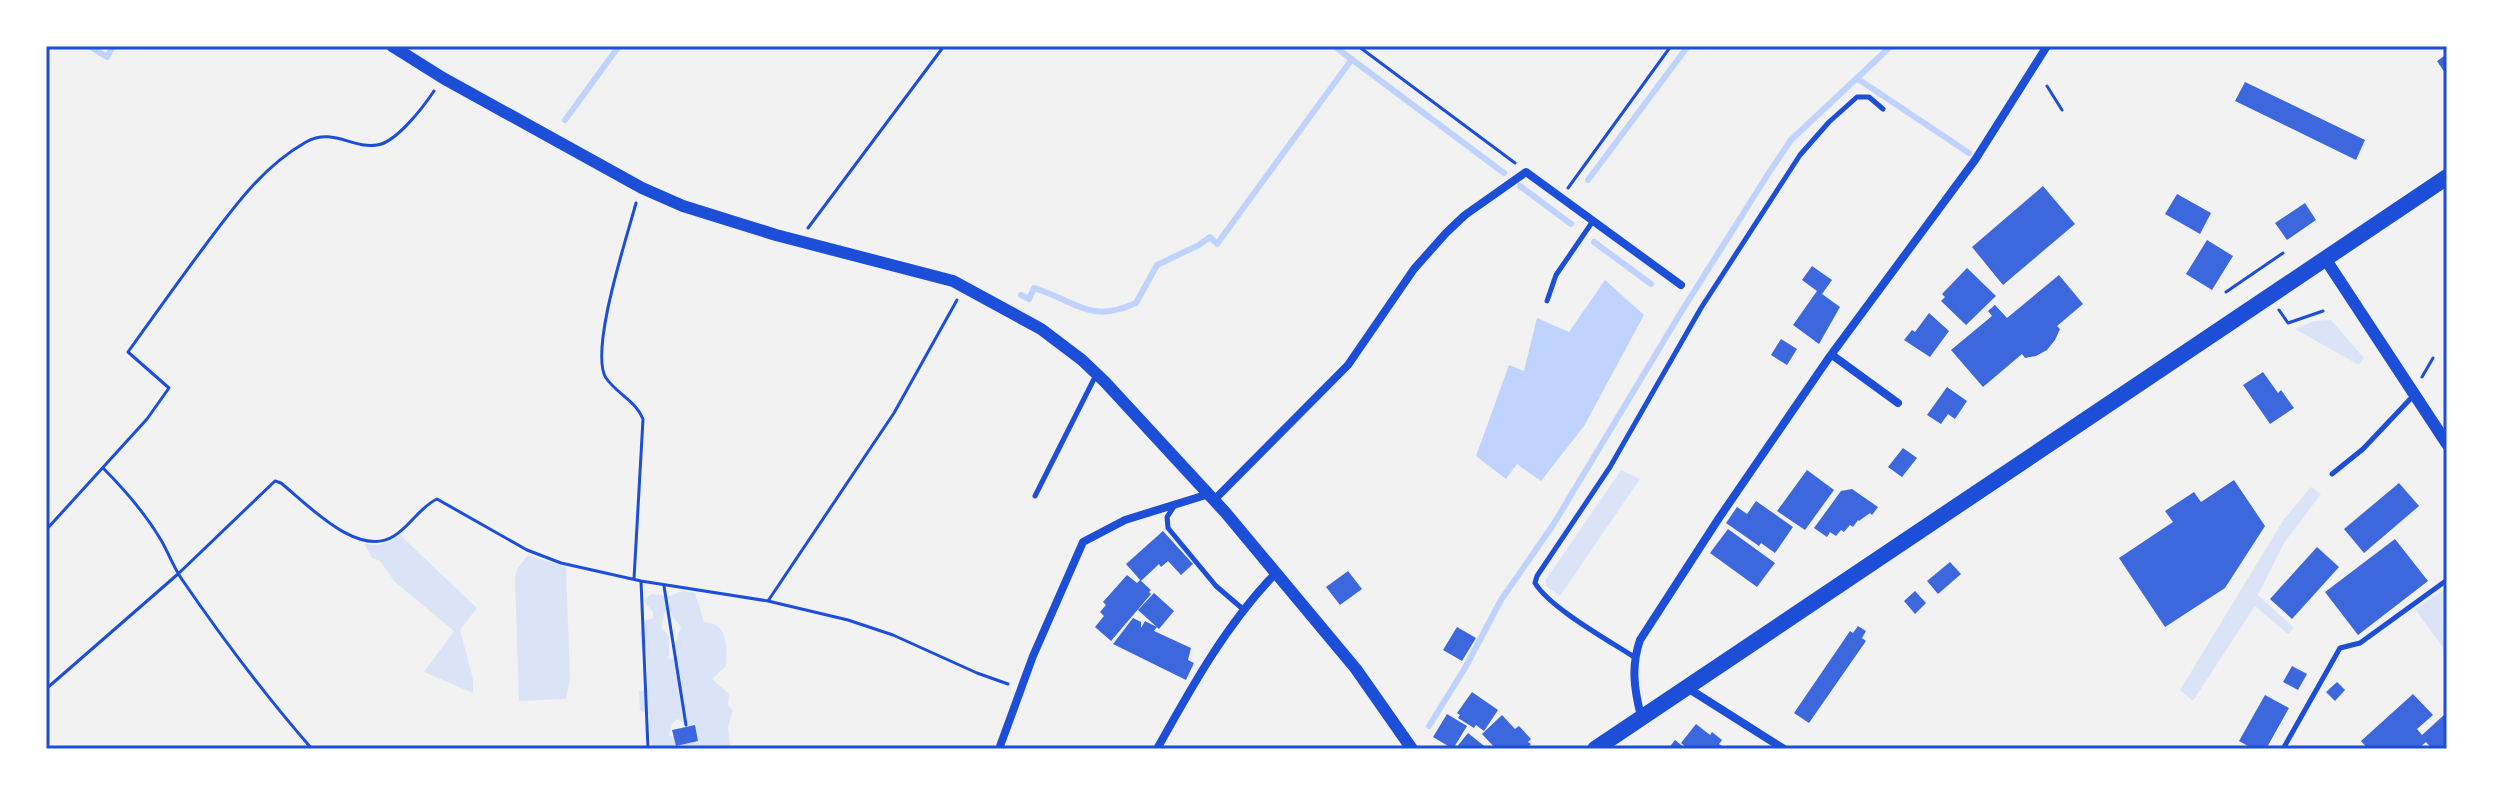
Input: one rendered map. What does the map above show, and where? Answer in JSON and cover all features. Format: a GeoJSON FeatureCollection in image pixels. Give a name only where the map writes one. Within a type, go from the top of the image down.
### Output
{"type":"FeatureCollection","features":[{"type":"Feature","properties":{"kind":"highway"},"geometry":{"type":"LineString","coordinates":[[1595,749],[2447,177]]}},
{"type":"Feature","properties":{"kind":"main road"},"geometry":{"type":"LineString","coordinates":[[392,46],[443,78],[642,188],[683,206],[799,241],[953,281],[1041,329],[1097,375],[1212,497],[1370,687],[1412,749]]}},
{"type":"Feature","properties":{"kind":"main road"},"geometry":{"type":"LineString","coordinates":[[2326,260],[2447,444]]}},
{"type":"Feature","properties":{"kind":"street"},"geometry":{"type":"LineString","coordinates":[[1641,716],[1634,687],[1634,657],[1640,640],[1719,518],[1832,355],[1975,160],[2047,46]]}},
{"type":"Feature","properties":{"kind":"street"},"geometry":{"type":"LineString","coordinates":[[999,749],[1033,656],[1083,542],[1125,520],[1176,504],[1212,497],[1348,365],[1414,269],[1446,233],[1492,195],[1526,172],[1681,285]]}},
{"type":"Feature","properties":{"kind":"street"},"geometry":{"type":"LineString","coordinates":[[1832,355],[1898,403]]}},
{"type":"Feature","properties":{"kind":"street"},"geometry":{"type":"LineString","coordinates":[[1157,749],[1191,690],[1244,610],[1276,573]]}},
{"type":"Feature","properties":{"kind":"street"},"geometry":{"type":"LineString","coordinates":[[1686,687],[1773,746],[1784,749]]}},
{"type":"Feature","properties":{"kind":"lane"},"geometry":{"type":"LineString","coordinates":[[1634,657],[1552,601],[1537,587],[1537,576],[1610,467],[1701,308],[1800,155],[1829,122],[1857,97],[1869,97],[1883,109]]}},
{"type":"Feature","properties":{"kind":"lane"},"geometry":{"type":"LineString","coordinates":[[1547,301],[1556,275],[1593,221]]}},
{"type":"Feature","properties":{"kind":"lane"},"geometry":{"type":"LineString","coordinates":[[1035,496],[1097,375]]}},
{"type":"Feature","properties":{"kind":"lane"},"geometry":{"type":"LineString","coordinates":[[2332,474],[2363,449],[2414,394]]}},
{"type":"Feature","properties":{"kind":"lane"},"geometry":{"type":"LineString","coordinates":[[1176,504],[1167,517],[1168,528],[1216,586],[1244,610]]}},
{"type":"Feature","properties":{"kind":"lane"},"geometry":{"type":"LineString","coordinates":[[2283,749],[2340,648],[2360,643],[2447,580]]}},
{"type":"Feature","properties":{"kind":"path"},"geometry":{"type":"LineString","coordinates":[[799,241],[944,46]]}},
{"type":"Feature","properties":{"kind":"path"},"geometry":{"type":"LineString","coordinates":[[1358,46],[1526,172]]}},
{"type":"Feature","properties":{"kind":"path"},"geometry":{"type":"LineString","coordinates":[[1561,198],[1671,46]]}},
{"type":"Feature","properties":{"kind":"path"},"geometry":{"type":"LineString","coordinates":[[46,530],[147,419],[169,388],[128,352],[241,198],[263,175],[308,141],[335,136],[372,146],[386,143],[427,102],[443,78]]}},
{"type":"Feature","properties":{"kind":"path"},"geometry":{"type":"LineString","coordinates":[[2047,86],[2062,110]]}},
{"type":"Feature","properties":{"kind":"path"},"geometry":{"type":"LineString","coordinates":[[634,579],[643,419],[640,411],[607,378],[600,357],[613,293],[642,188]]}},
{"type":"Feature","properties":{"kind":"path"},"geometry":{"type":"LineString","coordinates":[[2226,292],[2283,253]]}},
{"type":"Feature","properties":{"kind":"path"},"geometry":{"type":"LineString","coordinates":[[768,601],[887,425],[966,287]]}},
{"type":"Feature","properties":{"kind":"path"},"geometry":{"type":"LineString","coordinates":[[2290,322],[2323,311]]}},
{"type":"Feature","properties":{"kind":"path"},"geometry":{"type":"LineString","coordinates":[[2422,377],[2433,358]]}},
{"type":"Feature","properties":{"kind":"path"},"geometry":{"type":"LineString","coordinates":[[103,468],[130,496],[160,539],[178,574],[264,694],[312,749]]}},
{"type":"Feature","properties":{"kind":"path"},"geometry":{"type":"LineString","coordinates":[[46,689],[178,574],[275,481],[337,527],[365,541],[384,541],[395,535],[437,499],[537,555],[641,581],[768,601],[848,620],[893,635],[977,673],[1022,688]]}},
{"type":"Feature","properties":{"kind":"path"},"geometry":{"type":"LineString","coordinates":[[641,581],[648,749]]}},
{"type":"Feature","properties":{"kind":"path"},"geometry":{"type":"LineString","coordinates":[[664,585],[686,725]]}},
{"type":"Feature","properties":{"kind":"shaded area"},"geometry":{"type":"Polygon","coordinates":[[[2331,320],[2364,358],[2359,365],[2295,329],[2314,321],[2331,320]]]}},
{"type":"Feature","properties":{"kind":"shaded area"},"geometry":{"type":"Polygon","coordinates":[[[1621,470],[1640,479],[1560,596],[1545,581],[1621,470]]]}},
{"type":"Feature","properties":{"kind":"shaded area"},"geometry":{"type":"Polygon","coordinates":[[[2311,487],[2321,494],[2284,543],[2258,595],[2294,628],[2288,634],[2255,606],[2193,701],[2180,690],[2284,519],[2311,487]]]}},
{"type":"Feature","properties":{"kind":"shaded area"},"geometry":{"type":"Polygon","coordinates":[[[400,535],[477,608],[460,630],[473,679],[473,693],[424,672],[454,631],[395,582],[380,561],[372,558],[364,543],[383,544],[400,535]]]}},
{"type":"Feature","properties":{"kind":"shaded area"},"geometry":{"type":"Polygon","coordinates":[[[528,555],[566,567],[570,679],[566,699],[519,701],[515,579],[517,569],[528,555]]]}},
{"type":"Feature","properties":{"kind":"shaded area"},"geometry":{"type":"Polygon","coordinates":[[[2447,588],[2447,653],[2415,609],[2447,588]]]}},
{"type":"Feature","properties":{"kind":"shaded area"},"geometry":{"type":"Polygon","coordinates":[[[682,591],[695,593],[704,622],[718,627],[725,638],[726,666],[712,679],[729,694],[728,705],[733,711],[728,727],[730,749],[652,749],[649,714],[640,711],[639,691],[648,690],[646,650],[642,649],[640,633],[644,621],[653,618],[645,599],[651,594],[669,596],[682,591]],[[667,609],[661,628],[669,636],[669,658],[672,660],[677,654],[674,647],[681,627],[667,609]],[[677,719],[669,735],[674,737],[676,746],[698,741],[695,725],[689,726],[677,719]]]}},
{"type":"Feature","properties":{"kind":"water"},"geometry":{"type":"Polygon","coordinates":[[[1605,280],[1644,315],[1584,426],[1541,481],[1517,464],[1506,479],[1476,456],[1509,365],[1524,371],[1537,318],[1569,332],[1605,280]]]}},
{"type":"Feature","properties":{"kind":"building"},"geometry":{"type":"Polygon","coordinates":[[[2447,54],[2447,76],[2437,61],[2447,54]]]}},
{"type":"Feature","properties":{"kind":"building"},"geometry":{"type":"Polygon","coordinates":[[[2245,82],[2365,140],[2356,160],[2235,101],[2245,82]]]}},
{"type":"Feature","properties":{"kind":"building"},"geometry":{"type":"Polygon","coordinates":[[[2043,186],[2075,224],[2003,285],[1972,247],[2043,186]]]}},
{"type":"Feature","properties":{"kind":"building"},"geometry":{"type":"Polygon","coordinates":[[[2177,194],[2211,213],[2200,234],[2165,214],[2177,194]]]}},
{"type":"Feature","properties":{"kind":"building"},"geometry":{"type":"Polygon","coordinates":[[[2305,203],[2316,220],[2287,240],[2275,223],[2305,203]]]}},
{"type":"Feature","properties":{"kind":"building"},"geometry":{"type":"Polygon","coordinates":[[[2207,240],[2233,256],[2212,290],[2186,274],[2207,240]]]}},
{"type":"Feature","properties":{"kind":"building"},"geometry":{"type":"Polygon","coordinates":[[[1812,266],[1832,280],[1822,294],[1840,307],[1819,344],[1793,325],[1817,291],[1802,280],[1812,266]]]}},
{"type":"Feature","properties":{"kind":"building"},"geometry":{"type":"Polygon","coordinates":[[[1967,268],[1996,296],[1966,325],[1941,301],[1945,297],[1942,294],[1967,268]]]}},
{"type":"Feature","properties":{"kind":"building"},"geometry":{"type":"Polygon","coordinates":[[[2059,275],[2083,304],[2057,326],[2060,329],[2047,350],[2025,358],[2022,354],[1983,387],[1951,350],[1992,316],[1988,311],[1995,305],[2007,318],[2059,275]]]}},
{"type":"Feature","properties":{"kind":"building"},"geometry":{"type":"Polygon","coordinates":[[[1929,313],[1949,331],[1930,357],[1904,340],[1912,330],[1915,332],[1929,313]]]}},
{"type":"Feature","properties":{"kind":"building"},"geometry":{"type":"Polygon","coordinates":[[[1781,339],[1797,349],[1787,365],[1771,355],[1781,339]]]}},
{"type":"Feature","properties":{"kind":"building"},"geometry":{"type":"Polygon","coordinates":[[[2263,372],[2294,408],[2270,424],[2243,385],[2263,372]]]}},
{"type":"Feature","properties":{"kind":"building"},"geometry":{"type":"Polygon","coordinates":[[[1947,387],[1967,401],[1955,419],[1948,414],[1941,424],[1927,415],[1947,387]]]}},
{"type":"Feature","properties":{"kind":"building"},"geometry":{"type":"Polygon","coordinates":[[[1903,448],[1917,458],[1902,477],[1888,467],[1903,448]]]}},
{"type":"Feature","properties":{"kind":"building"},"geometry":{"type":"Polygon","coordinates":[[[1807,470],[1834,490],[1805,530],[1777,511],[1807,470]]]}},
{"type":"Feature","properties":{"kind":"building"},"geometry":{"type":"Polygon","coordinates":[[[2234,480],[2265,526],[2225,588],[2165,627],[2119,558],[2173,522],[2165,511],[2194,492],[2201,502],[2234,480]]]}},
{"type":"Feature","properties":{"kind":"building"},"geometry":{"type":"Polygon","coordinates":[[[2399,483],[2419,506],[2364,553],[2344,529],[2399,483]]]}},
{"type":"Feature","properties":{"kind":"building"},"geometry":{"type":"Polygon","coordinates":[[[1852,489],[1878,507],[1872,515],[1870,513],[1858,520],[1853,527],[1850,525],[1836,536],[1830,532],[1827,537],[1814,528],[1841,491],[1852,489]]]}},
{"type":"Feature","properties":{"kind":"building"},"geometry":{"type":"Polygon","coordinates":[[[1756,501],[1793,527],[1775,553],[1726,523],[1737,507],[1747,514],[1756,501]]]}},
{"type":"Feature","properties":{"kind":"building"},"geometry":{"type":"Polygon","coordinates":[[[1728,529],[1775,563],[1757,587],[1710,553],[1728,529]]]}},
{"type":"Feature","properties":{"kind":"building"},"geometry":{"type":"Polygon","coordinates":[[[1163,531],[1193,564],[1181,575],[1168,561],[1161,567],[1159,564],[1141,581],[1126,564],[1163,531]]]}},
{"type":"Feature","properties":{"kind":"building"},"geometry":{"type":"Polygon","coordinates":[[[2395,539],[2428,581],[2358,635],[2325,592],[2395,539]]]}},
{"type":"Feature","properties":{"kind":"building"},"geometry":{"type":"Polygon","coordinates":[[[2317,547],[2339,567],[2292,619],[2270,599],[2317,547]]]}},
{"type":"Feature","properties":{"kind":"building"},"geometry":{"type":"Polygon","coordinates":[[[1950,562],[1961,574],[1938,594],[1927,581],[1950,562]]]}},
{"type":"Feature","properties":{"kind":"building"},"geometry":{"type":"Polygon","coordinates":[[[1348,571],[1362,589],[1340,605],[1326,587],[1348,571]]]}},
{"type":"Feature","properties":{"kind":"building"},"geometry":{"type":"Polygon","coordinates":[[[1127,575],[1137,583],[1140,580],[1151,590],[1151,594],[1111,641],[1095,627],[1104,616],[1100,612],[1106,605],[1103,602],[1127,575]]]}},
{"type":"Feature","properties":{"kind":"building"},"geometry":{"type":"Polygon","coordinates":[[[1915,591],[1926,603],[1915,614],[1904,601],[1915,591]]]}},
{"type":"Feature","properties":{"kind":"building"},"geometry":{"type":"Polygon","coordinates":[[[1154,593],[1174,611],[1159,629],[1138,610],[1154,593]]]}},
{"type":"Feature","properties":{"kind":"building"},"geometry":{"type":"Polygon","coordinates":[[[1133,618],[1141,622],[1141,628],[1145,621],[1157,627],[1154,631],[1191,648],[1188,660],[1194,663],[1186,680],[1113,644],[1133,618]]]}},
{"type":"Feature","properties":{"kind":"building"},"geometry":{"type":"Polygon","coordinates":[[[1858,626],[1866,631],[1862,638],[1866,641],[1809,723],[1794,713],[1850,631],[1853,633],[1858,626]]]}},
{"type":"Feature","properties":{"kind":"building"},"geometry":{"type":"Polygon","coordinates":[[[1457,627],[1476,638],[1462,661],[1443,650],[1457,627]]]}},
{"type":"Feature","properties":{"kind":"building"},"geometry":{"type":"Polygon","coordinates":[[[2292,666],[2307,674],[2298,690],[2283,682],[2292,666]]]}},
{"type":"Feature","properties":{"kind":"building"},"geometry":{"type":"Polygon","coordinates":[[[2337,682],[2345,690],[2335,701],[2326,692],[2337,682]]]}},
{"type":"Feature","properties":{"kind":"building"},"geometry":{"type":"Polygon","coordinates":[[[1472,692],[1498,710],[1484,731],[1458,718],[1460,715],[1457,713],[1472,692]]]}},
{"type":"Feature","properties":{"kind":"building"},"geometry":{"type":"Polygon","coordinates":[[[2413,694],[2433,715],[2417,729],[2422,735],[2445,714],[2447,716],[2447,749],[2432,749],[2426,742],[2418,749],[2368,749],[2361,741],[2413,694]]]}},
{"type":"Feature","properties":{"kind":"building"},"geometry":{"type":"Polygon","coordinates":[[[2265,695],[2289,708],[2266,749],[2253,749],[2239,741],[2265,695]]]}},
{"type":"Feature","properties":{"kind":"building"},"geometry":{"type":"Polygon","coordinates":[[[1447,714],[1467,726],[1453,749],[1433,737],[1447,714]]]}},
{"type":"Feature","properties":{"kind":"building"},"geometry":{"type":"Polygon","coordinates":[[[1502,715],[1515,729],[1519,726],[1531,739],[1526,749],[1496,749],[1482,734],[1502,715]]]}},
{"type":"Feature","properties":{"kind":"building"},"geometry":{"type":"Polygon","coordinates":[[[1696,724],[1722,740],[1719,744],[1726,749],[1688,749],[1681,743],[1696,724]]]}},
{"type":"Feature","properties":{"kind":"building"},"geometry":{"type":"Polygon","coordinates":[[[695,725],[698,741],[676,746],[672,730],[695,725]]]}},
{"type":"Feature","properties":{"kind":"building"},"geometry":{"type":"Polygon","coordinates":[[[1468,733],[1488,749],[1455,749],[1468,733]]]}},
{"type":"Feature","properties":{"kind":"building"},"geometry":{"type":"Polygon","coordinates":[[[1675,740],[1686,749],[1668,749],[1675,740]]]}},
{"type":"Feature","properties":{"kind":"waterway"},"geometry":{"type":"LineString","coordinates":[[89,46],[107,57],[113,46]]}},
{"type":"Feature","properties":{"kind":"waterway"},"geometry":{"type":"LineString","coordinates":[[565,120],[619,46]]}},
{"type":"Feature","properties":{"kind":"waterway"},"geometry":{"type":"LineString","coordinates":[[1334,46],[1504,173]]}},
{"type":"Feature","properties":{"kind":"waterway"},"geometry":{"type":"LineString","coordinates":[[1588,180],[1688,46]]}},
{"type":"Feature","properties":{"kind":"waterway"},"geometry":{"type":"LineString","coordinates":[[1429,726],[1465,668],[1501,600],[1553,525],[1683,309],[1791,140],[1891,46]]}},
{"type":"Feature","properties":{"kind":"waterway"},"geometry":{"type":"LineString","coordinates":[[1021,295],[1029,299],[1034,288],[1095,311],[1120,309],[1136,303],[1157,265],[1210,237],[1217,244],[1352,59]]}},
{"type":"Feature","properties":{"kind":"waterway"},"geometry":{"type":"LineString","coordinates":[[1858,79],[1969,153]]}},
{"type":"Feature","properties":{"kind":"waterway"},"geometry":{"type":"LineString","coordinates":[[1520,186],[1571,224]]}},
{"type":"Feature","properties":{"kind":"waterway"},"geometry":{"type":"LineString","coordinates":[[1594,242],[1651,284]]}}]}
